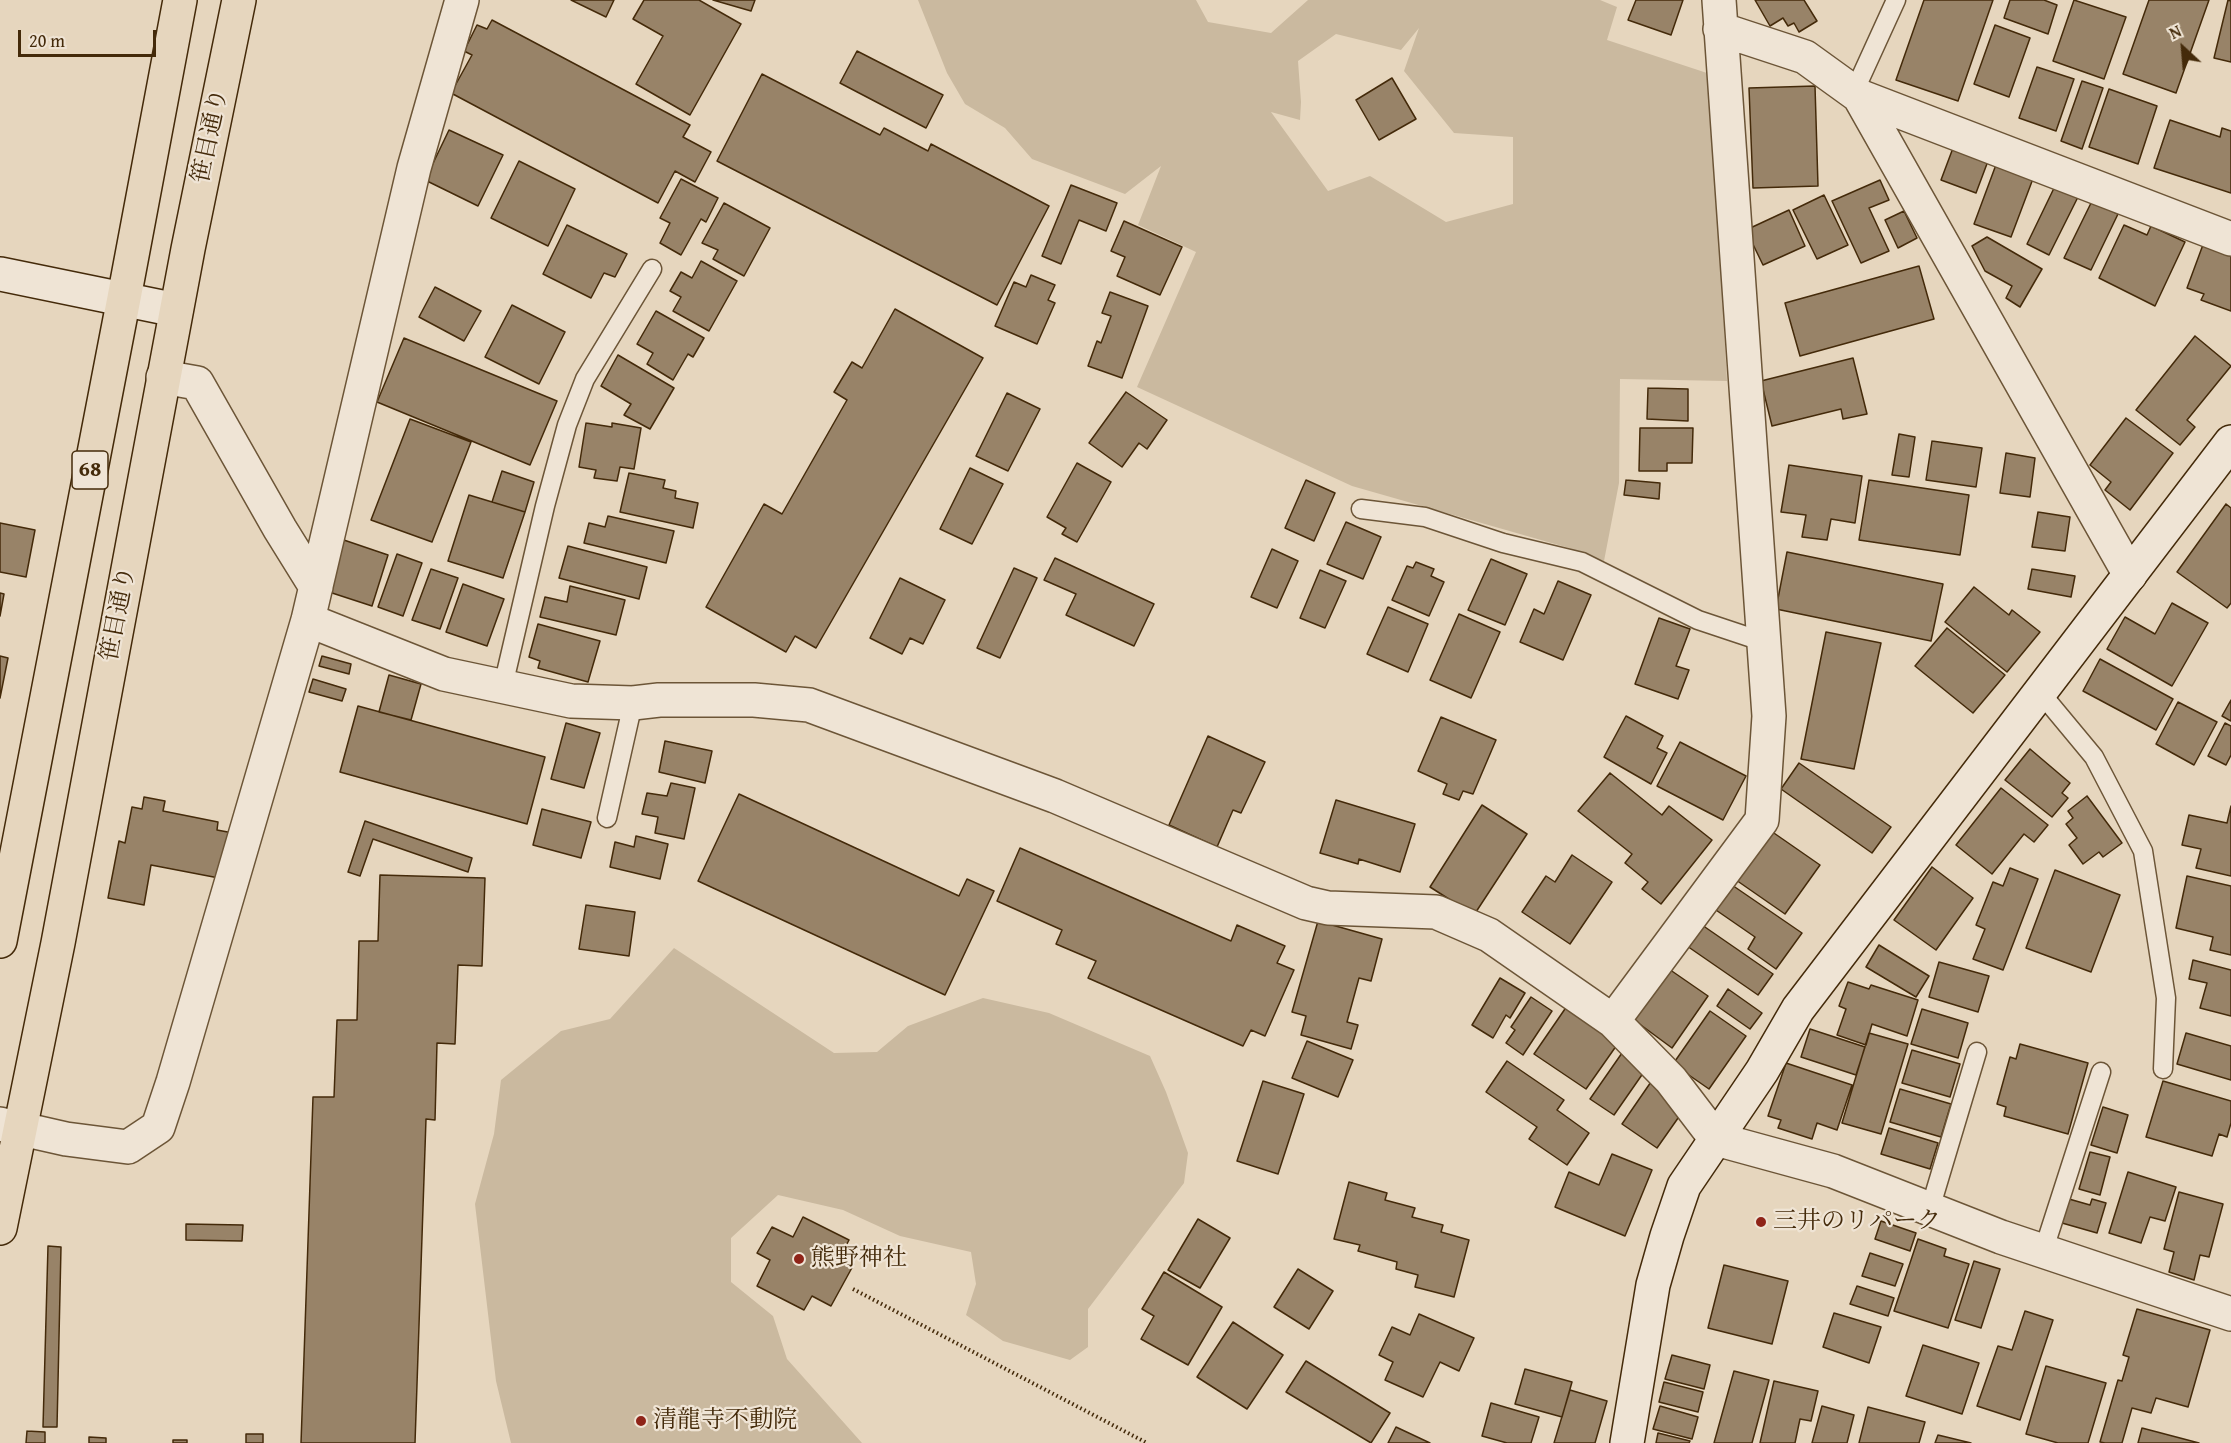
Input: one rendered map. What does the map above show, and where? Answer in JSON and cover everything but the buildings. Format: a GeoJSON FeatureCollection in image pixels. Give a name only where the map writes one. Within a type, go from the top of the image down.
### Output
{"type":"FeatureCollection","features":[{"type":"Feature","properties":{"kind":"main road","name":"68"},"geometry":{"type":"LineString","coordinates":[[0,941],[180,0]]}},
{"type":"Feature","properties":{"kind":"main road","name":"笹目通り"},"geometry":{"type":"LineString","coordinates":[[0,1228],[10,1126],[58,943],[163,377],[239,0]]}},
{"type":"Feature","properties":{"kind":"street"},"geometry":{"type":"LineString","coordinates":[[10,1126],[66,1139],[128,1147],[158,1127],[308,620],[414,168],[462,0]]}},
{"type":"Feature","properties":{"kind":"street"},"geometry":{"type":"LineString","coordinates":[[1719,15],[1805,57],[1857,94],[2231,239]]}},
{"type":"Feature","properties":{"kind":"street"},"geometry":{"type":"LineString","coordinates":[[1613,1021],[1762,820],[1769,716],[1719,15]]}},
{"type":"Feature","properties":{"kind":"street"},"geometry":{"type":"LineString","coordinates":[[1857,94],[2130,576]]}},
{"type":"Feature","properties":{"kind":"street"},"geometry":{"type":"LineString","coordinates":[[0,274],[176,310]]}},
{"type":"Feature","properties":{"kind":"street"},"geometry":{"type":"LineString","coordinates":[[163,377],[197,383],[280,529],[316,587]]}},
{"type":"Feature","properties":{"kind":"street"},"geometry":{"type":"LineString","coordinates":[[1628,1443],[1653,1285],[1684,1186],[1762,1071],[1798,1009],[2231,442]]}},
{"type":"Feature","properties":{"kind":"street"},"geometry":{"type":"LineString","coordinates":[[308,620],[444,674],[571,701],[633,703],[659,700],[754,700],[809,705],[1055,796],[1306,903],[1328,908],[1437,912],[1489,935],[1613,1021],[1671,1080],[1716,1139],[1833,1171],[2001,1238],[2226,1313]]}},
{"type":"Feature","properties":{"kind":"lane"},"geometry":{"type":"LineString","coordinates":[[1857,94],[1896,0]]}},
{"type":"Feature","properties":{"kind":"lane"},"geometry":{"type":"LineString","coordinates":[[503,686],[545,506],[567,425],[585,379],[652,269]]}},
{"type":"Feature","properties":{"kind":"lane"},"geometry":{"type":"LineString","coordinates":[[1360,510],[1425,517],[1503,543],[1582,562],[1698,620],[1764,642]]}},
{"type":"Feature","properties":{"kind":"lane"},"geometry":{"type":"LineString","coordinates":[[2040,692],[2094,757],[2143,851],[2166,998],[2163,1069]]}},
{"type":"Feature","properties":{"kind":"lane"},"geometry":{"type":"LineString","coordinates":[[607,818],[633,703]]}},
{"type":"Feature","properties":{"kind":"lane"},"geometry":{"type":"LineString","coordinates":[[1930,1209],[1977,1052]]}},
{"type":"Feature","properties":{"kind":"lane"},"geometry":{"type":"LineString","coordinates":[[2043,1252],[2101,1072]]}},
{"type":"Feature","properties":{"kind":"path"},"geometry":{"type":"LineString","coordinates":[[853,1289],[1148,1443]]}},
{"type":"Feature","properties":{"kind":"shaded area"},"geometry":{"type":"Polygon","coordinates":[[[918,0],[1196,0],[1208,22],[1271,33],[1308,0],[1600,0],[1617,7],[1607,40],[1710,74],[1727,381],[1620,379],[1619,483],[1604,561],[1569,548],[1352,486],[1137,387],[1196,252],[1138,225],[1161,166],[1125,194],[1032,159],[1005,128],[965,104],[947,73],[918,0]],[[1419,28],[1401,50],[1336,34],[1298,61],[1300,120],[1271,112],[1328,191],[1370,176],[1446,222],[1513,204],[1513,137],[1454,133],[1404,71],[1419,28]]]}},
{"type":"Feature","properties":{"kind":"shaded area"},"geometry":{"type":"Polygon","coordinates":[[[674,948],[834,1053],[877,1052],[908,1026],[983,998],[1049,1013],[1150,1056],[1188,1153],[1184,1183],[1088,1309],[1088,1347],[1070,1360],[1003,1341],[966,1315],[976,1284],[971,1252],[900,1236],[843,1210],[778,1195],[731,1238],[731,1282],[773,1316],[787,1359],[862,1443],[511,1443],[496,1381],[475,1204],[494,1134],[501,1080],[561,1031],[610,1019],[674,948]]]}},
{"type":"Feature","properties":{"kind":"place","name":"三井のリパーク"},"geometry":{"type":"Point","coordinates":[1761,1222]}},
{"type":"Feature","properties":{"kind":"place","name":"熊野神社"},"geometry":{"type":"Point","coordinates":[799,1259]}},
{"type":"Feature","properties":{"kind":"place","name":"清龍寺不動院"},"geometry":{"type":"Point","coordinates":[641,1421]}}]}
